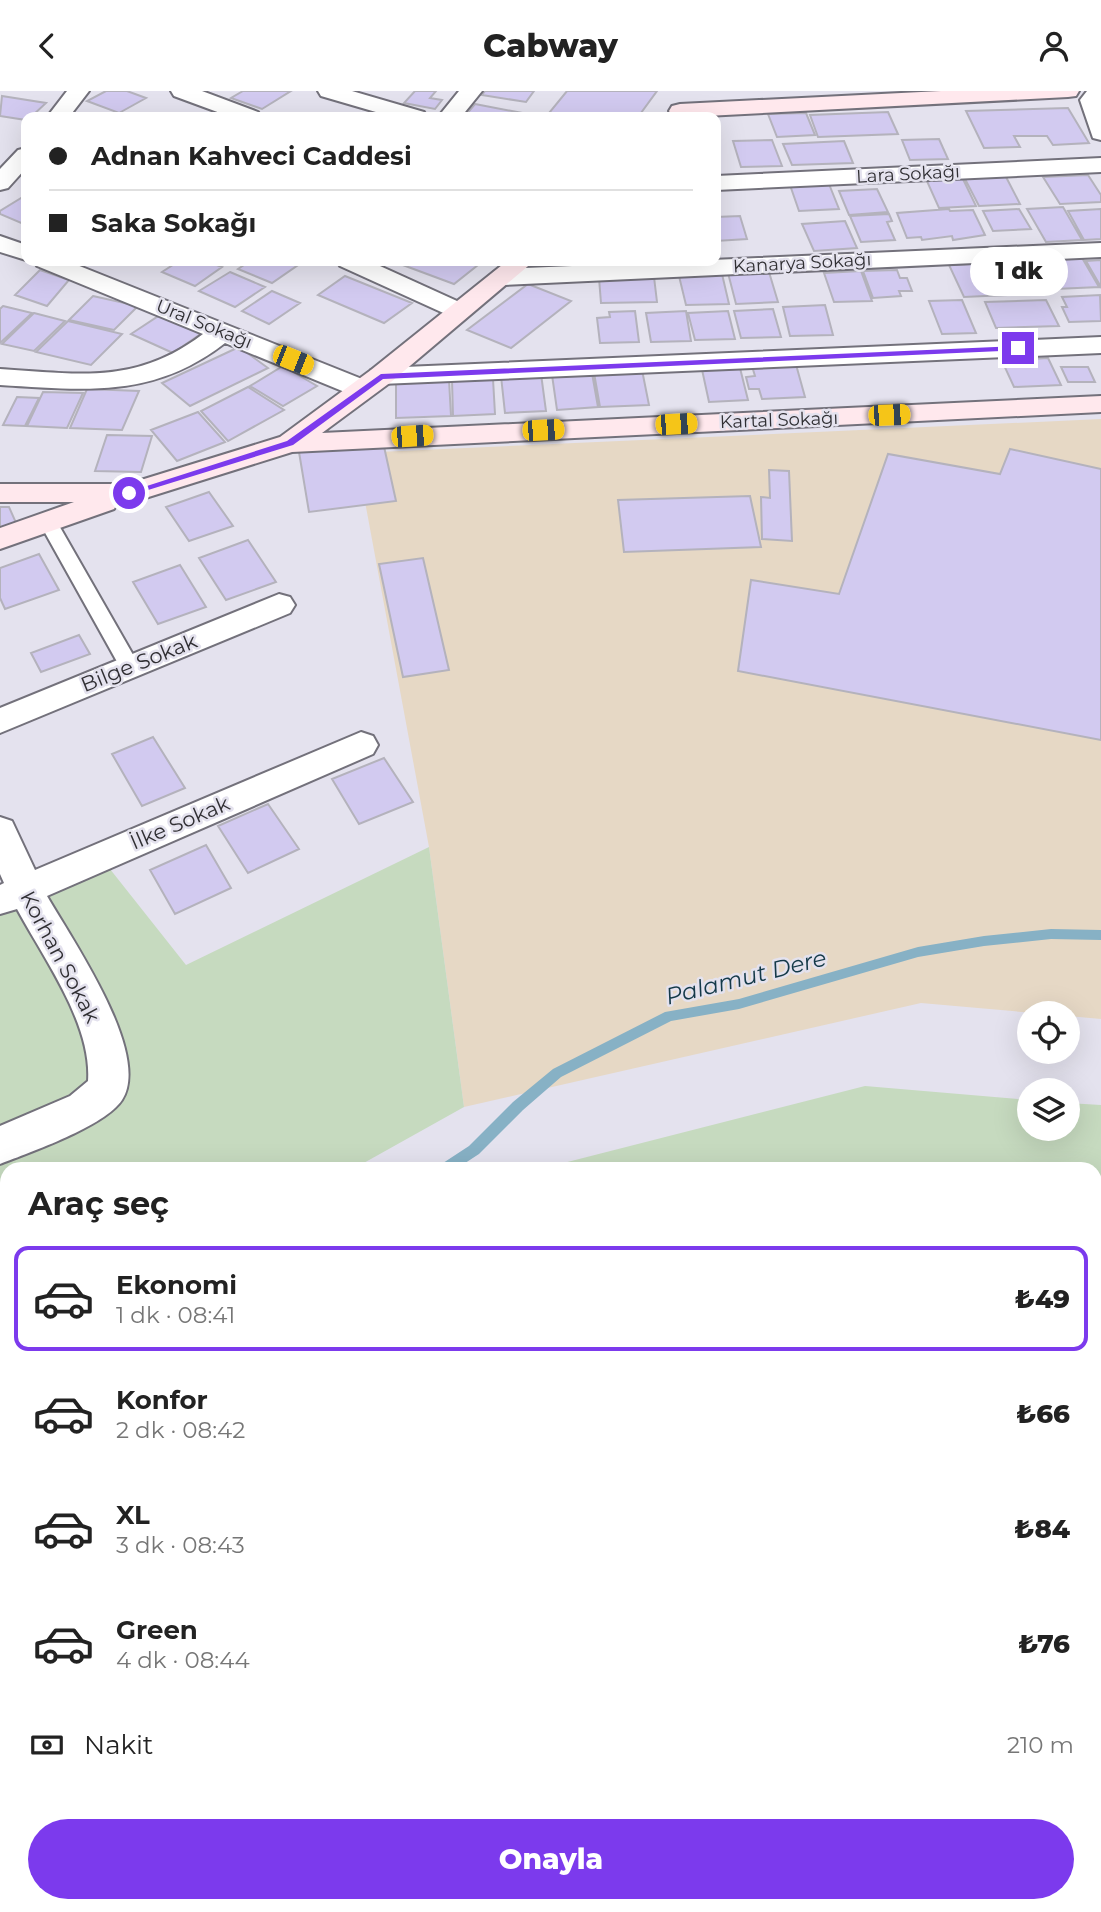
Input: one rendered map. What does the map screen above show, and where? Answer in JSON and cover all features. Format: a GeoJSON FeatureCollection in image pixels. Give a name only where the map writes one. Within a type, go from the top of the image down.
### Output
{"type":"FeatureCollection","features":[{"type":"Feature","properties":{"kind":"main road"},"geometry":{"type":"LineString","coordinates":[[678,112],[691,91]]}},
{"type":"Feature","properties":{"kind":"main road"},"geometry":{"type":"LineString","coordinates":[[711,112],[1068,91]]}},
{"type":"Feature","properties":{"kind":"main road"},"geometry":{"type":"LineString","coordinates":[[0,540],[129,493],[290,443],[372,382],[513,269]]}},
{"type":"Feature","properties":{"kind":"main road","name":"Kartal Sokağı"},"geometry":{"type":"LineString","coordinates":[[290,443],[1101,404]]}},
{"type":"Feature","properties":{"kind":"main road"},"geometry":{"type":"LineString","coordinates":[[0,493],[129,493]]}},
{"type":"Feature","properties":{"kind":"street"},"geometry":{"type":"LineString","coordinates":[[62,112],[78,91]]}},
{"type":"Feature","properties":{"kind":"street"},"geometry":{"type":"LineString","coordinates":[[182,91],[237,112]]}},
{"type":"Feature","properties":{"kind":"street"},"geometry":{"type":"LineString","coordinates":[[329,91],[399,112]]}},
{"type":"Feature","properties":{"kind":"street"},"geometry":{"type":"LineString","coordinates":[[453,112],[471,91]]}},
{"type":"Feature","properties":{"kind":"street"},"geometry":{"type":"LineString","coordinates":[[1098,91],[1091,100],[1101,133]]}},
{"type":"Feature","properties":{"kind":"street"},"geometry":{"type":"LineString","coordinates":[[0,183],[21,160]]}},
{"type":"Feature","properties":{"kind":"street","name":"Lara Sokağı"},"geometry":{"type":"LineString","coordinates":[[721,183],[1101,165]]}},
{"type":"Feature","properties":{"kind":"street"},"geometry":{"type":"LineString","coordinates":[[0,243],[21,251]]}},
{"type":"Feature","properties":{"kind":"street","name":"Kanarya Sokağı"},"geometry":{"type":"LineString","coordinates":[[721,262],[1101,250]]}},
{"type":"Feature","properties":{"kind":"street","name":"Ural Sokağı"},"geometry":{"type":"LineString","coordinates":[[59,266],[223,331],[372,382]]}},
{"type":"Feature","properties":{"kind":"street"},"geometry":{"type":"LineString","coordinates":[[360,266],[459,311]]}},
{"type":"Feature","properties":{"kind":"street","name":"Kanarya Sokağı"},"geometry":{"type":"LineString","coordinates":[[513,269],[606,266]]}},
{"type":"Feature","properties":{"kind":"street"},"geometry":{"type":"LineString","coordinates":[[0,377],[93,382],[144,375],[186,359],[223,331]]}},
{"type":"Feature","properties":{"kind":"street"},"geometry":{"type":"LineString","coordinates":[[372,382],[1101,345]]}},
{"type":"Feature","properties":{"kind":"street","name":"Bilge Sokak"},"geometry":{"type":"LineString","coordinates":[[0,720],[279,605]]}},
{"type":"Feature","properties":{"kind":"street","name":"İlke Sokak"},"geometry":{"type":"LineString","coordinates":[[12,895],[361,745]]}},
{"type":"Feature","properties":{"kind":"street","name":"Korhan Sokak"},"geometry":{"type":"LineString","coordinates":[[0,831],[12,895],[92,1009],[109,1061],[107,1089],[83,1109],[0,1145]]}},
{"type":"Feature","properties":{"kind":"lane"},"geometry":{"type":"LineString","coordinates":[[48,522],[130,667]]}},
{"type":"Feature","properties":{"kind":"shaded area"},"geometry":{"type":"Polygon","coordinates":[[[1101,419],[1101,1019],[1080,1017],[1080,1001],[1017,1001],[1017,1011],[921,1003],[464,1107],[429,847],[356,453],[1101,419]]]}},
{"type":"Feature","properties":{"kind":"green space"},"geometry":{"type":"Polygon","coordinates":[[[429,847],[464,1107],[366,1162],[0,1162],[0,910],[106,864],[186,965],[429,847]]]}},
{"type":"Feature","properties":{"kind":"green space"},"geometry":{"type":"Polygon","coordinates":[[[865,1086],[1017,1099],[1017,1141],[1080,1141],[1080,1104],[1101,1105],[1101,1162],[567,1162],[865,1086]]]}},
{"type":"Feature","properties":{"kind":"building"},"geometry":{"type":"Polygon","coordinates":[[[106,91],[127,91],[146,98],[121,112],[87,101],[106,91]]]}},
{"type":"Feature","properties":{"kind":"building"},"geometry":{"type":"Polygon","coordinates":[[[243,91],[291,91],[262,109],[231,98],[243,91]]]}},
{"type":"Feature","properties":{"kind":"building"},"geometry":{"type":"Polygon","coordinates":[[[415,91],[436,91],[430,98],[442,100],[435,109],[404,103],[415,91]]]}},
{"type":"Feature","properties":{"kind":"building"},"geometry":{"type":"Polygon","coordinates":[[[485,91],[534,91],[526,102],[482,95],[485,91]]]}},
{"type":"Feature","properties":{"kind":"building"},"geometry":{"type":"Polygon","coordinates":[[[567,91],[657,91],[642,112],[550,112],[567,91]]]}},
{"type":"Feature","properties":{"kind":"building"},"geometry":{"type":"Polygon","coordinates":[[[2,96],[46,103],[36,112],[21,112],[21,119],[0,116],[2,96]]]}},
{"type":"Feature","properties":{"kind":"building"},"geometry":{"type":"Polygon","coordinates":[[[475,104],[517,112],[468,112],[475,104]]]}},
{"type":"Feature","properties":{"kind":"building"},"geometry":{"type":"Polygon","coordinates":[[[1068,108],[1089,143],[1053,145],[1047,136],[1014,136],[1020,147],[984,148],[966,111],[1068,108]]]}},
{"type":"Feature","properties":{"kind":"building"},"geometry":{"type":"Polygon","coordinates":[[[888,112],[898,134],[818,137],[810,115],[888,112]]]}},
{"type":"Feature","properties":{"kind":"building"},"geometry":{"type":"Polygon","coordinates":[[[806,113],[815,135],[777,137],[768,114],[806,113]]]}},
{"type":"Feature","properties":{"kind":"building"},"geometry":{"type":"Polygon","coordinates":[[[939,139],[948,159],[910,160],[902,140],[939,139]]]}},
{"type":"Feature","properties":{"kind":"building"},"geometry":{"type":"Polygon","coordinates":[[[772,140],[782,166],[741,167],[733,141],[772,140]]]}},
{"type":"Feature","properties":{"kind":"building"},"geometry":{"type":"Polygon","coordinates":[[[844,141],[853,163],[792,165],[783,144],[844,141]]]}},
{"type":"Feature","properties":{"kind":"building"},"geometry":{"type":"Polygon","coordinates":[[[1005,175],[1020,204],[979,206],[964,177],[1005,175]]]}},
{"type":"Feature","properties":{"kind":"building"},"geometry":{"type":"Polygon","coordinates":[[[1088,175],[1101,195],[1101,202],[1060,204],[1043,177],[1088,175]]]}},
{"type":"Feature","properties":{"kind":"building"},"geometry":{"type":"Polygon","coordinates":[[[962,177],[976,206],[939,208],[926,179],[962,177]]]}},
{"type":"Feature","properties":{"kind":"building"},"geometry":{"type":"Polygon","coordinates":[[[829,184],[839,209],[799,211],[790,185],[829,184]]]}},
{"type":"Feature","properties":{"kind":"building"},"geometry":{"type":"Polygon","coordinates":[[[877,189],[888,212],[849,215],[839,191],[877,189]]]}},
{"type":"Feature","properties":{"kind":"building"},"geometry":{"type":"Polygon","coordinates":[[[21,198],[21,223],[0,214],[0,211],[21,198]]]}},
{"type":"Feature","properties":{"kind":"building"},"geometry":{"type":"Polygon","coordinates":[[[1063,207],[1082,240],[1046,242],[1027,209],[1063,207]]]}},
{"type":"Feature","properties":{"kind":"building"},"geometry":{"type":"Polygon","coordinates":[[[1019,209],[1031,229],[993,231],[983,211],[1019,209]]]}},
{"type":"Feature","properties":{"kind":"building"},"geometry":{"type":"Polygon","coordinates":[[[1101,209],[1101,239],[1084,240],[1068,211],[1101,209]]]}},
{"type":"Feature","properties":{"kind":"building"},"geometry":{"type":"Polygon","coordinates":[[[973,210],[985,235],[953,240],[952,236],[922,240],[921,237],[907,238],[897,213],[973,210]]]}},
{"type":"Feature","properties":{"kind":"building"},"geometry":{"type":"Polygon","coordinates":[[[889,214],[892,221],[887,222],[895,240],[861,242],[850,216],[889,214]]]}},
{"type":"Feature","properties":{"kind":"building"},"geometry":{"type":"Polygon","coordinates":[[[740,216],[747,239],[721,241],[721,217],[740,216]]]}},
{"type":"Feature","properties":{"kind":"building"},"geometry":{"type":"Polygon","coordinates":[[[845,221],[857,248],[814,251],[802,224],[845,221]]]}},
{"type":"Feature","properties":{"kind":"building"},"geometry":{"type":"Polygon","coordinates":[[[1081,256],[1099,287],[1055,289],[1038,258],[1081,256]]]}},
{"type":"Feature","properties":{"kind":"building"},"geometry":{"type":"Polygon","coordinates":[[[1101,260],[1101,287],[1086,261],[1101,260]]]}},
{"type":"Feature","properties":{"kind":"building"},"geometry":{"type":"Polygon","coordinates":[[[1038,261],[1052,289],[1009,291],[995,264],[1038,261]]]}},
{"type":"Feature","properties":{"kind":"building"},"geometry":{"type":"Polygon","coordinates":[[[990,263],[1006,295],[964,297],[949,265],[990,263]]]}},
{"type":"Feature","properties":{"kind":"building"},"geometry":{"type":"Polygon","coordinates":[[[171,266],[222,267],[195,286],[162,272],[171,266]]]}},
{"type":"Feature","properties":{"kind":"building"},"geometry":{"type":"Polygon","coordinates":[[[242,266],[297,266],[272,283],[238,269],[242,266]]]}},
{"type":"Feature","properties":{"kind":"building"},"geometry":{"type":"Polygon","coordinates":[[[405,266],[477,266],[454,284],[405,266]]]}},
{"type":"Feature","properties":{"kind":"building"},"geometry":{"type":"Polygon","coordinates":[[[40,270],[69,280],[47,306],[15,295],[40,270]]]}},
{"type":"Feature","properties":{"kind":"building"},"geometry":{"type":"Polygon","coordinates":[[[897,270],[900,278],[907,278],[912,291],[899,291],[901,296],[873,298],[863,271],[897,270]]]}},
{"type":"Feature","properties":{"kind":"building"},"geometry":{"type":"Polygon","coordinates":[[[861,271],[872,301],[834,302],[824,273],[861,271]]]}},
{"type":"Feature","properties":{"kind":"building"},"geometry":{"type":"Polygon","coordinates":[[[230,272],[265,287],[235,307],[199,291],[230,272]]]}},
{"type":"Feature","properties":{"kind":"building"},"geometry":{"type":"Polygon","coordinates":[[[769,272],[778,302],[736,304],[728,273],[769,272]]]}},
{"type":"Feature","properties":{"kind":"building"},"geometry":{"type":"Polygon","coordinates":[[[722,274],[729,304],[686,305],[679,276],[722,274]]]}},
{"type":"Feature","properties":{"kind":"building"},"geometry":{"type":"Polygon","coordinates":[[[345,276],[412,303],[384,323],[318,295],[345,276]]]}},
{"type":"Feature","properties":{"kind":"building"},"geometry":{"type":"Polygon","coordinates":[[[654,277],[657,302],[601,303],[599,278],[654,277]]]}},
{"type":"Feature","properties":{"kind":"building"},"geometry":{"type":"Polygon","coordinates":[[[528,284],[571,301],[511,348],[467,330],[528,284]]]}},
{"type":"Feature","properties":{"kind":"building"},"geometry":{"type":"Polygon","coordinates":[[[272,291],[300,303],[269,324],[242,311],[272,291]]]}},
{"type":"Feature","properties":{"kind":"building"},"geometry":{"type":"Polygon","coordinates":[[[1100,295],[1101,321],[1069,322],[1062,307],[1067,307],[1062,297],[1100,295]]]}},
{"type":"Feature","properties":{"kind":"building"},"geometry":{"type":"Polygon","coordinates":[[[93,296],[138,306],[114,330],[69,320],[93,296]]]}},
{"type":"Feature","properties":{"kind":"building"},"geometry":{"type":"Polygon","coordinates":[[[962,300],[976,333],[942,334],[929,301],[962,300]]]}},
{"type":"Feature","properties":{"kind":"building"},"geometry":{"type":"Polygon","coordinates":[[[1046,300],[1059,326],[996,328],[985,302],[1046,300]]]}},
{"type":"Feature","properties":{"kind":"building"},"geometry":{"type":"Polygon","coordinates":[[[825,305],[833,335],[790,336],[783,307],[825,305]]]}},
{"type":"Feature","properties":{"kind":"building"},"geometry":{"type":"Polygon","coordinates":[[[3,306],[32,313],[0,343],[0,309],[3,306]]]}},
{"type":"Feature","properties":{"kind":"building"},"geometry":{"type":"Polygon","coordinates":[[[773,309],[781,337],[741,338],[734,311],[773,309]]]}},
{"type":"Feature","properties":{"kind":"building"},"geometry":{"type":"Polygon","coordinates":[[[635,311],[639,342],[600,343],[597,318],[610,317],[609,312],[635,311]]]}},
{"type":"Feature","properties":{"kind":"building"},"geometry":{"type":"Polygon","coordinates":[[[686,311],[691,341],[651,342],[646,313],[686,311]]]}},
{"type":"Feature","properties":{"kind":"building"},"geometry":{"type":"Polygon","coordinates":[[[728,311],[735,339],[695,340],[688,313],[728,311]]]}},
{"type":"Feature","properties":{"kind":"building"},"geometry":{"type":"Polygon","coordinates":[[[34,313],[65,321],[34,351],[2,344],[34,313]]]}},
{"type":"Feature","properties":{"kind":"building"},"geometry":{"type":"Polygon","coordinates":[[[160,315],[202,333],[173,353],[131,334],[160,315]]]}},
{"type":"Feature","properties":{"kind":"building"},"geometry":{"type":"Polygon","coordinates":[[[68,321],[122,334],[91,365],[36,352],[68,321]]]}},
{"type":"Feature","properties":{"kind":"building"},"geometry":{"type":"Polygon","coordinates":[[[239,347],[268,368],[190,406],[162,383],[239,347]]]}},
{"type":"Feature","properties":{"kind":"building"},"geometry":{"type":"Polygon","coordinates":[[[1048,358],[1061,385],[1014,387],[1002,361],[1048,358]]]}},
{"type":"Feature","properties":{"kind":"building"},"geometry":{"type":"Polygon","coordinates":[[[795,361],[805,397],[762,399],[759,389],[749,389],[746,377],[755,376],[751,363],[795,361]]]}},
{"type":"Feature","properties":{"kind":"building"},"geometry":{"type":"Polygon","coordinates":[[[739,364],[748,400],[709,402],[701,365],[739,364]]]}},
{"type":"Feature","properties":{"kind":"building"},"geometry":{"type":"Polygon","coordinates":[[[283,366],[317,386],[283,406],[250,386],[283,366]]]}},
{"type":"Feature","properties":{"kind":"building"},"geometry":{"type":"Polygon","coordinates":[[[1061,367],[1088,367],[1095,382],[1068,382],[1061,367]]]}},
{"type":"Feature","properties":{"kind":"building"},"geometry":{"type":"Polygon","coordinates":[[[642,370],[649,405],[600,407],[594,373],[642,370]]]}},
{"type":"Feature","properties":{"kind":"building"},"geometry":{"type":"Polygon","coordinates":[[[592,373],[598,407],[557,410],[552,375],[592,373]]]}},
{"type":"Feature","properties":{"kind":"building"},"geometry":{"type":"Polygon","coordinates":[[[541,374],[546,411],[505,413],[501,376],[541,374]]]}},
{"type":"Feature","properties":{"kind":"building"},"geometry":{"type":"Polygon","coordinates":[[[493,379],[495,414],[453,416],[452,380],[493,379]]]}},
{"type":"Feature","properties":{"kind":"building"},"geometry":{"type":"Polygon","coordinates":[[[449,380],[451,416],[396,418],[396,383],[449,380]]]}},
{"type":"Feature","properties":{"kind":"building"},"geometry":{"type":"Polygon","coordinates":[[[248,387],[284,410],[228,441],[201,411],[248,387]]]}},
{"type":"Feature","properties":{"kind":"building"},"geometry":{"type":"Polygon","coordinates":[[[87,389],[139,391],[122,430],[70,428],[87,389]]]}},
{"type":"Feature","properties":{"kind":"building"},"geometry":{"type":"Polygon","coordinates":[[[43,392],[83,393],[67,428],[27,426],[43,392]]]}},
{"type":"Feature","properties":{"kind":"building"},"geometry":{"type":"Polygon","coordinates":[[[17,397],[39,398],[25,426],[3,425],[17,397]]]}},
{"type":"Feature","properties":{"kind":"building"},"geometry":{"type":"Polygon","coordinates":[[[198,412],[225,442],[177,461],[151,430],[198,412]]]}},
{"type":"Feature","properties":{"kind":"building"},"geometry":{"type":"Polygon","coordinates":[[[107,435],[152,436],[141,472],[95,471],[107,435]]]}},
{"type":"Feature","properties":{"kind":"building"},"geometry":{"type":"Polygon","coordinates":[[[383,442],[396,501],[309,512],[299,452],[383,442]]]}},
{"type":"Feature","properties":{"kind":"building"},"geometry":{"type":"Polygon","coordinates":[[[1010,449],[1101,469],[1101,740],[738,671],[751,580],[839,594],[888,454],[1000,474],[1010,449]]]}},
{"type":"Feature","properties":{"kind":"building"},"geometry":{"type":"Polygon","coordinates":[[[769,470],[789,471],[792,541],[762,539],[761,497],[770,498],[769,470]]]}},
{"type":"Feature","properties":{"kind":"building"},"geometry":{"type":"Polygon","coordinates":[[[209,492],[233,526],[189,541],[166,507],[209,492]]]}},
{"type":"Feature","properties":{"kind":"building"},"geometry":{"type":"Polygon","coordinates":[[[750,496],[761,547],[624,552],[618,500],[750,496]]]}},
{"type":"Feature","properties":{"kind":"building"},"geometry":{"type":"Polygon","coordinates":[[[0,507],[9,507],[17,525],[0,530],[0,507]]]}},
{"type":"Feature","properties":{"kind":"building"},"geometry":{"type":"Polygon","coordinates":[[[248,540],[276,582],[226,600],[199,558],[248,540]]]}},
{"type":"Feature","properties":{"kind":"building"},"geometry":{"type":"Polygon","coordinates":[[[39,554],[59,590],[5,609],[0,598],[0,568],[39,554]]]}},
{"type":"Feature","properties":{"kind":"building"},"geometry":{"type":"Polygon","coordinates":[[[423,558],[449,670],[403,677],[379,564],[423,558]]]}},
{"type":"Feature","properties":{"kind":"building"},"geometry":{"type":"Polygon","coordinates":[[[180,565],[206,607],[158,624],[133,582],[180,565]]]}},
{"type":"Feature","properties":{"kind":"building"},"geometry":{"type":"Polygon","coordinates":[[[79,635],[90,654],[41,672],[31,653],[79,635]]]}},
{"type":"Feature","properties":{"kind":"building"},"geometry":{"type":"Polygon","coordinates":[[[153,737],[185,788],[142,806],[112,754],[153,737]]]}},
{"type":"Feature","properties":{"kind":"building"},"geometry":{"type":"Polygon","coordinates":[[[384,758],[413,802],[359,824],[332,779],[384,758]]]}},
{"type":"Feature","properties":{"kind":"building"},"geometry":{"type":"Polygon","coordinates":[[[268,804],[299,849],[248,873],[218,826],[268,804]]]}},
{"type":"Feature","properties":{"kind":"building"},"geometry":{"type":"Polygon","coordinates":[[[206,845],[231,888],[175,914],[150,870],[206,845]]]}},
{"type":"Feature","properties":{"kind":"waterway","name":"Palamut Dere"},"geometry":{"type":"LineString","coordinates":[[456,1162],[474,1150],[518,1106],[557,1073],[669,1016],[739,1004],[918,952],[1051,934],[1101,935]]}},
{"type":"Feature","properties":{"kind":"route"},"geometry":{"type":"LineString","coordinates":[[129,493],[290,443],[381,376],[1018,348]]}}]}
